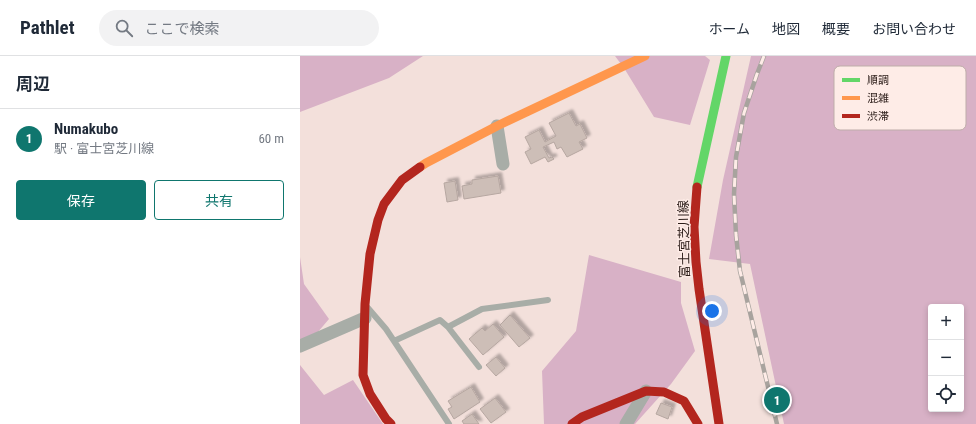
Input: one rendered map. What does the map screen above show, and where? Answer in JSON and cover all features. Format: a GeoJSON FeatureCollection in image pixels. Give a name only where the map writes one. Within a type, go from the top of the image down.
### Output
{"type":"FeatureCollection","features":[{"type":"Feature","properties":{"kind":"street"},"geometry":{"type":"LineString","coordinates":[[391,424],[386,419],[370,394],[363,375],[365,304],[370,254],[378,220],[384,204],[402,180],[426,163],[496,126],[645,56]]}},
{"type":"Feature","properties":{"kind":"street","name":"富士宮芝川線"},"geometry":{"type":"LineString","coordinates":[[719,424],[698,282],[694,227],[696,190],[726,56]]}},
{"type":"Feature","properties":{"kind":"street"},"geometry":{"type":"LineString","coordinates":[[496,126],[503,164]]}},
{"type":"Feature","properties":{"kind":"street"},"geometry":{"type":"LineString","coordinates":[[300,346],[365,318]]}},
{"type":"Feature","properties":{"kind":"street"},"geometry":{"type":"LineString","coordinates":[[572,424],[582,417],[646,391],[664,392],[684,401],[698,424]]}},
{"type":"Feature","properties":{"kind":"street"},"geometry":{"type":"LineString","coordinates":[[626,424],[646,391]]}},
{"type":"Feature","properties":{"kind":"lane"},"geometry":{"type":"LineString","coordinates":[[448,328],[482,309],[548,300]]}},
{"type":"Feature","properties":{"kind":"lane"},"geometry":{"type":"LineString","coordinates":[[365,304],[386,329],[449,424]]}},
{"type":"Feature","properties":{"kind":"lane"},"geometry":{"type":"LineString","coordinates":[[394,341],[440,320],[479,367]]}},
{"type":"Feature","properties":{"kind":"shaded area"},"geometry":{"type":"Polygon","coordinates":[[[300,56],[423,56],[389,78],[300,112],[300,56]]]}},
{"type":"Feature","properties":{"kind":"shaded area"},"geometry":{"type":"Polygon","coordinates":[[[615,56],[705,56],[710,60],[690,125],[654,117],[615,56]]]}},
{"type":"Feature","properties":{"kind":"shaded area"},"geometry":{"type":"Polygon","coordinates":[[[751,56],[976,56],[976,424],[784,424],[750,264],[709,259],[723,180],[751,56]]]}},
{"type":"Feature","properties":{"kind":"shaded area"},"geometry":{"type":"Polygon","coordinates":[[[589,255],[681,282],[681,303],[695,351],[671,384],[635,424],[544,424],[542,371],[576,331],[589,255]]]}},
{"type":"Feature","properties":{"kind":"shaded area"},"geometry":{"type":"Polygon","coordinates":[[[300,257],[304,284],[329,319],[300,353],[300,257]]]}},
{"type":"Feature","properties":{"kind":"shaded area"},"geometry":{"type":"Polygon","coordinates":[[[300,365],[324,395],[353,380],[383,424],[300,424],[300,365]]]}},
{"type":"Feature","properties":{"kind":"building"},"geometry":{"type":"Polygon","coordinates":[[[569,113],[576,126],[580,124],[587,138],[579,142],[583,149],[567,157],[561,147],[557,149],[554,142],[543,147],[549,158],[552,157],[554,159],[548,162],[545,157],[531,164],[525,152],[531,149],[525,137],[539,130],[545,142],[556,136],[549,123],[569,113]]]}},
{"type":"Feature","properties":{"kind":"building"},"geometry":{"type":"Polygon","coordinates":[[[498,176],[501,193],[464,199],[462,186],[472,184],[472,180],[498,176]]]}},
{"type":"Feature","properties":{"kind":"building"},"geometry":{"type":"Polygon","coordinates":[[[455,181],[458,200],[447,202],[444,183],[455,181]]]}},
{"type":"Feature","properties":{"kind":"building"},"geometry":{"type":"Polygon","coordinates":[[[510,315],[530,338],[519,347],[500,325],[510,315]]]}},
{"type":"Feature","properties":{"kind":"building"},"geometry":{"type":"Polygon","coordinates":[[[493,324],[504,337],[483,355],[469,339],[482,328],[485,331],[493,324]]]}},
{"type":"Feature","properties":{"kind":"building"},"geometry":{"type":"Polygon","coordinates":[[[496,357],[505,368],[496,376],[486,365],[496,357]]]}},
{"type":"Feature","properties":{"kind":"building"},"geometry":{"type":"Polygon","coordinates":[[[471,387],[480,402],[454,419],[448,409],[452,407],[448,401],[471,387]]]}},
{"type":"Feature","properties":{"kind":"building"},"geometry":{"type":"Polygon","coordinates":[[[495,398],[506,412],[491,423],[480,409],[495,398]]]}},
{"type":"Feature","properties":{"kind":"building"},"geometry":{"type":"Polygon","coordinates":[[[661,403],[672,407],[668,419],[656,414],[661,403]]]}},
{"type":"Feature","properties":{"kind":"building"},"geometry":{"type":"Polygon","coordinates":[[[472,414],[479,424],[464,424],[462,421],[472,414]]]}},
{"type":"Feature","properties":{"kind":"railway"},"geometry":{"type":"LineString","coordinates":[[764,56],[744,113],[736,157],[734,194],[740,271],[777,424]]}},
{"type":"Feature","properties":{"kind":"traffic: fast"},"geometry":{"type":"LineString","coordinates":[[697,187],[726,56]]}},
{"type":"Feature","properties":{"kind":"traffic: slow"},"geometry":{"type":"LineString","coordinates":[[420,167],[497,126],[645,56]]}},
{"type":"Feature","properties":{"kind":"traffic: jam"},"geometry":{"type":"LineString","coordinates":[[391,424],[386,419],[370,394],[363,375],[365,304],[370,254],[378,220],[384,204],[402,180],[420,167]]}},
{"type":"Feature","properties":{"kind":"traffic: jam"},"geometry":{"type":"LineString","coordinates":[[697,187],[694,227],[696,262],[719,424]]}},
{"type":"Feature","properties":{"kind":"traffic: jam"},"geometry":{"type":"LineString","coordinates":[[572,424],[582,417],[646,391],[664,392],[684,401],[698,424]]}},
{"type":"Feature","properties":{"kind":"place","name":"Numakubo"},"geometry":{"type":"Point","coordinates":[777,400]}}]}
